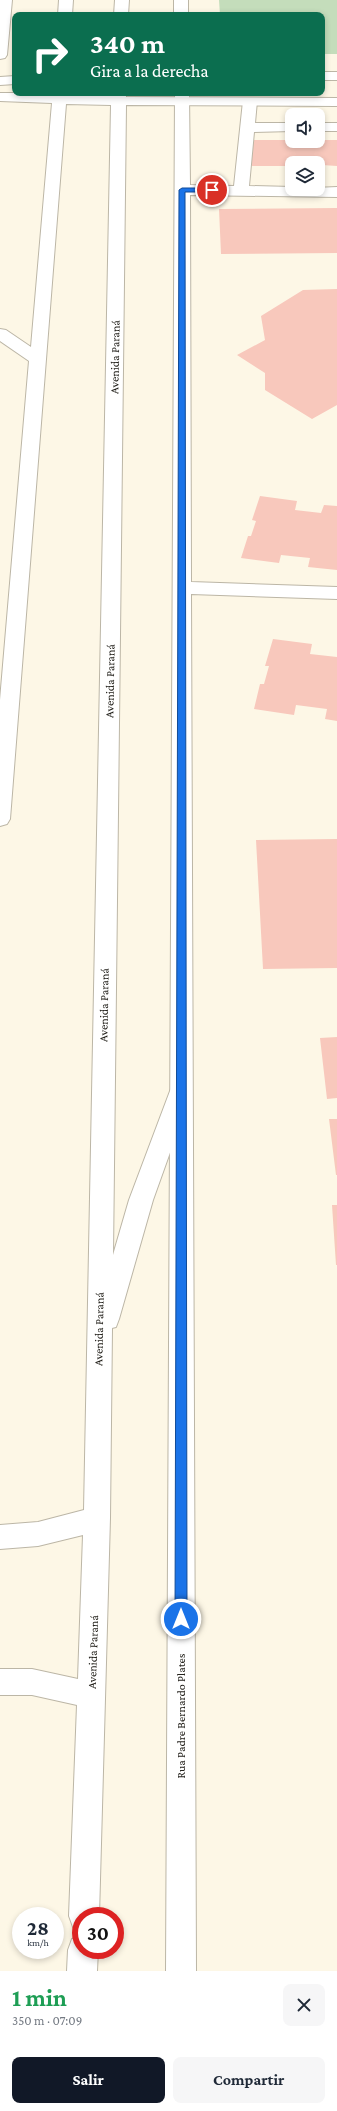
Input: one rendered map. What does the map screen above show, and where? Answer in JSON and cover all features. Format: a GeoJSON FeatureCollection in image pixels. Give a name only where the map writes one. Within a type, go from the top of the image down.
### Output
{"type":"FeatureCollection","features":[{"type":"Feature","properties":{"kind":"main road"},"geometry":{"type":"LineString","coordinates":[[0,55],[5,0]]}},
{"type":"Feature","properties":{"kind":"main road"},"geometry":{"type":"LineString","coordinates":[[65,12],[66,0]]}},
{"type":"Feature","properties":{"kind":"main road"},"geometry":{"type":"LineString","coordinates":[[121,12],[122,0]]}},
{"type":"Feature","properties":{"kind":"main road"},"geometry":{"type":"LineString","coordinates":[[181,0],[181,12]]}},
{"type":"Feature","properties":{"kind":"main road"},"geometry":{"type":"LineString","coordinates":[[325,76],[337,76]]}},
{"type":"Feature","properties":{"kind":"main road"},"geometry":{"type":"LineString","coordinates":[[0,81],[12,80]]}},
{"type":"Feature","properties":{"kind":"main road"},"geometry":{"type":"LineString","coordinates":[[0,819],[60,96]]}},
{"type":"Feature","properties":{"kind":"main road"},"geometry":{"type":"LineString","coordinates":[[0,97],[182,97],[250,101],[337,102]]}},
{"type":"Feature","properties":{"kind":"main road","name":"Avenida Paraná"},"geometry":{"type":"LineString","coordinates":[[84,1907],[97,1518],[119,97]]}},
{"type":"Feature","properties":{"kind":"main road","name":"Rua Padre Bernardo Plates"},"geometry":{"type":"LineString","coordinates":[[181,1971],[182,97]]}},
{"type":"Feature","properties":{"kind":"main road"},"geometry":{"type":"LineString","coordinates":[[241,191],[250,101]]}},
{"type":"Feature","properties":{"kind":"main road"},"geometry":{"type":"LineString","coordinates":[[325,127],[337,127]]}},
{"type":"Feature","properties":{"kind":"main road"},"geometry":{"type":"LineString","coordinates":[[247,128],[285,128]]}},
{"type":"Feature","properties":{"kind":"main road"},"geometry":{"type":"LineString","coordinates":[[182,190],[337,192]]}},
{"type":"Feature","properties":{"kind":"main road"},"geometry":{"type":"LineString","coordinates":[[0,334],[38,359]]}},
{"type":"Feature","properties":{"kind":"main road"},"geometry":{"type":"LineString","coordinates":[[182,588],[337,593]]}},
{"type":"Feature","properties":{"kind":"main road"},"geometry":{"type":"LineString","coordinates":[[99,1349],[141,1200],[181,1091]]}},
{"type":"Feature","properties":{"kind":"main road"},"geometry":{"type":"LineString","coordinates":[[0,1537],[29,1537],[60,1531],[97,1518]]}},
{"type":"Feature","properties":{"kind":"main road"},"geometry":{"type":"LineString","coordinates":[[0,1682],[32,1682],[91,1696]]}},
{"type":"Feature","properties":{"kind":"main road"},"geometry":{"type":"LineString","coordinates":[[82,1971],[83,1959]]}},
{"type":"Feature","properties":{"kind":"green space"},"geometry":{"type":"Polygon","coordinates":[[[219,0],[337,0],[337,54],[325,54],[325,12],[220,12],[219,0]]]}},
{"type":"Feature","properties":{"kind":"building"},"geometry":{"type":"Polygon","coordinates":[[[251,140],[285,140],[285,148],[325,148],[325,140],[337,140],[337,166],[325,165],[325,156],[285,156],[285,166],[252,166],[251,140]]]}},
{"type":"Feature","properties":{"kind":"building"},"geometry":{"type":"Polygon","coordinates":[[[337,208],[337,253],[221,254],[219,209],[337,208]]]}},
{"type":"Feature","properties":{"kind":"building"},"geometry":{"type":"Polygon","coordinates":[[[337,289],[337,405],[312,419],[265,390],[265,373],[237,355],[265,340],[261,316],[303,290],[337,289]]]}},
{"type":"Feature","properties":{"kind":"building"},"geometry":{"type":"Polygon","coordinates":[[[260,496],[297,501],[295,510],[321,513],[324,505],[337,506],[337,570],[308,567],[310,558],[281,555],[279,563],[241,558],[248,536],[251,536],[256,521],[252,520],[260,496]]]}},
{"type":"Feature","properties":{"kind":"building"},"geometry":{"type":"Polygon","coordinates":[[[273,639],[312,644],[310,654],[337,657],[337,721],[325,719],[327,709],[296,705],[294,715],[254,709],[260,684],[264,684],[269,666],[265,666],[273,639]]]}},
{"type":"Feature","properties":{"kind":"building"},"geometry":{"type":"Polygon","coordinates":[[[337,839],[337,968],[263,969],[256,840],[337,839]]]}},
{"type":"Feature","properties":{"kind":"building"},"geometry":{"type":"Polygon","coordinates":[[[337,1037],[337,1098],[327,1099],[320,1038],[337,1037]]]}},
{"type":"Feature","properties":{"kind":"building"},"geometry":{"type":"Polygon","coordinates":[[[329,1119],[337,1119],[337,1175],[336,1175],[329,1119]]]}},
{"type":"Feature","properties":{"kind":"building"},"geometry":{"type":"Polygon","coordinates":[[[332,1205],[337,1205],[337,1265],[336,1265],[332,1205]]]}},
{"type":"Feature","properties":{"kind":"route"},"geometry":{"type":"LineString","coordinates":[[181,1619],[182,190],[212,190]]}}]}
